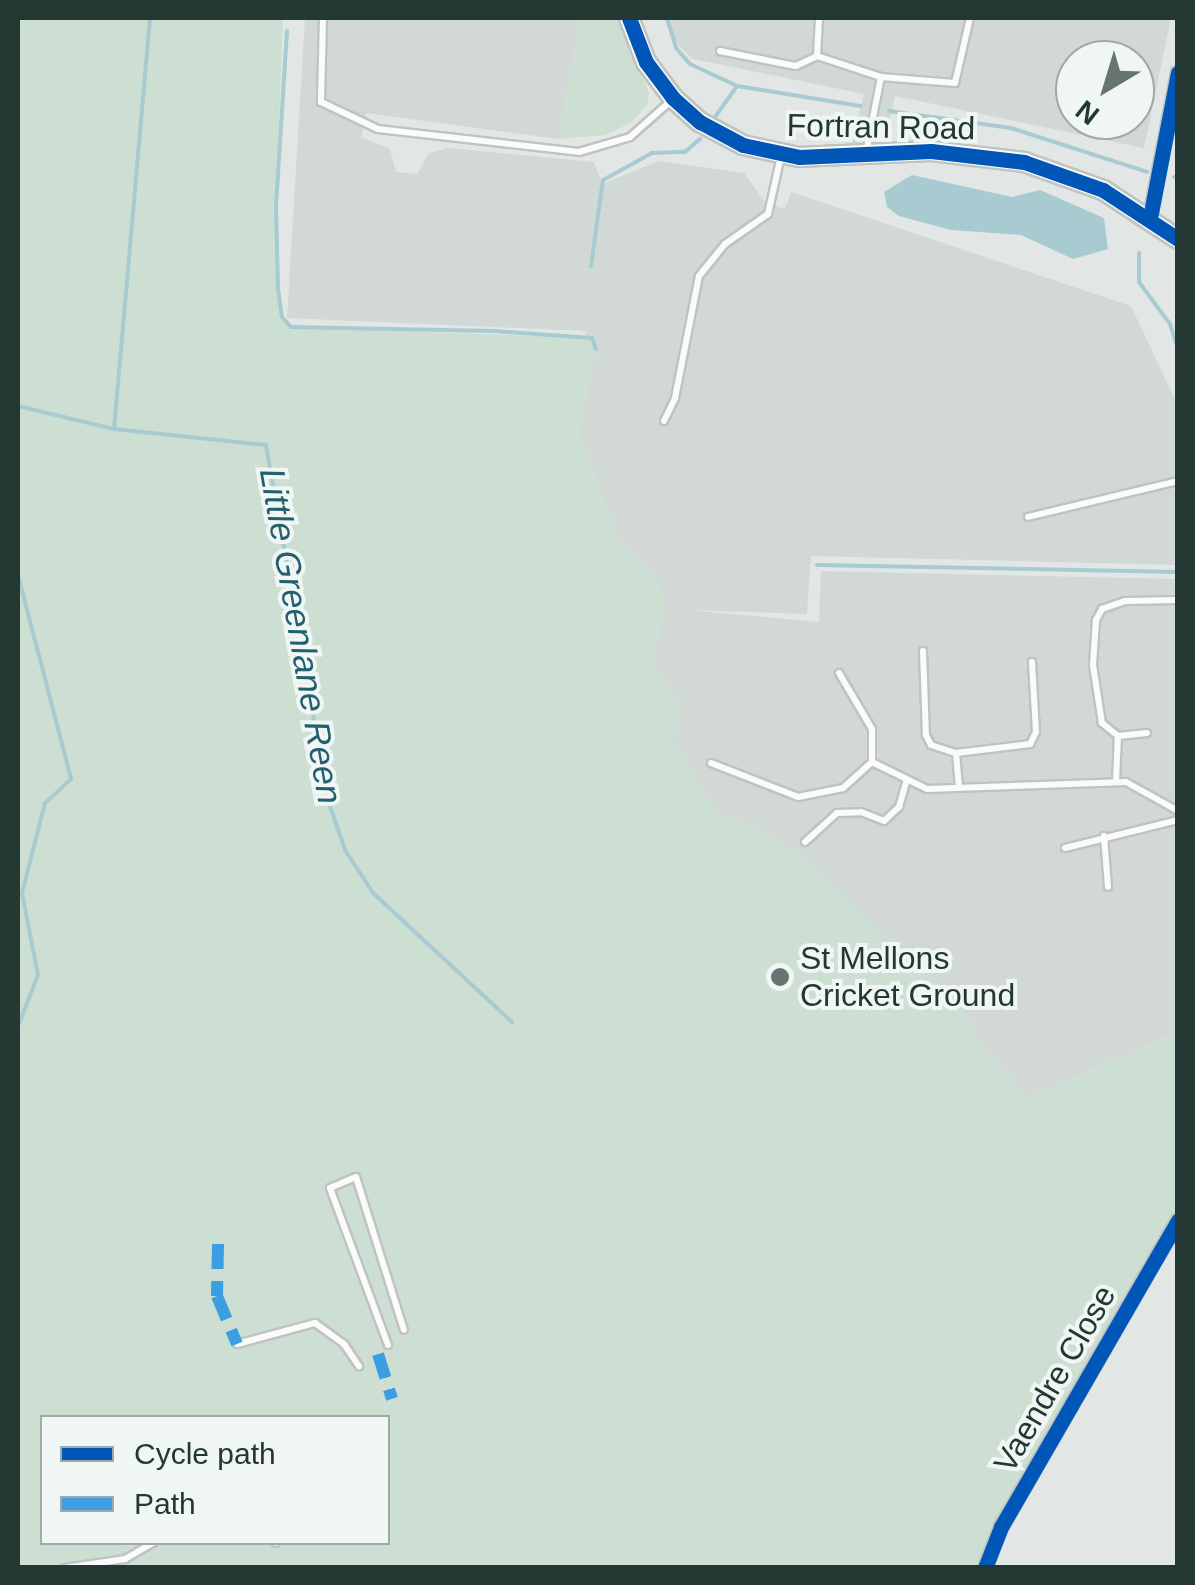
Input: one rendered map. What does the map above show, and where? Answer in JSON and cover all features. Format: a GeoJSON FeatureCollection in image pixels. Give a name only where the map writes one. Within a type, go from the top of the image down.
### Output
{"type":"FeatureCollection","features":[{"type":"Feature","properties":{"kind":"street","name":"Fortran Road"},"geometry":{"type":"LineString","coordinates":[[629,18],[646,62],[674,98],[720,134],[781,155],[946,151],[1024,162],[1088,184],[1150,218],[1178,239]]}},
{"type":"Feature","properties":{"kind":"street"},"geometry":{"type":"LineString","coordinates":[[1150,218],[1178,73]]}},
{"type":"Feature","properties":{"kind":"street","name":"Vaendre Close"},"geometry":{"type":"LineString","coordinates":[[986,1568],[1000,1527],[1178,1220]]}},
{"type":"Feature","properties":{"kind":"lane"},"geometry":{"type":"LineString","coordinates":[[323,18],[320,102],[378,129],[579,152],[630,137],[674,98]]}},
{"type":"Feature","properties":{"kind":"lane"},"geometry":{"type":"LineString","coordinates":[[818,56],[819,18]]}},
{"type":"Feature","properties":{"kind":"lane"},"geometry":{"type":"LineString","coordinates":[[720,51],[796,66],[818,56],[880,77],[955,83],[970,18]]}},
{"type":"Feature","properties":{"kind":"lane"},"geometry":{"type":"LineString","coordinates":[[866,154],[880,77]]}},
{"type":"Feature","properties":{"kind":"lane"},"geometry":{"type":"LineString","coordinates":[[664,421],[676,398],[699,276],[726,244],[768,214],[781,155]]}},
{"type":"Feature","properties":{"kind":"lane"},"geometry":{"type":"LineString","coordinates":[[1028,517],[1178,481]]}},
{"type":"Feature","properties":{"kind":"lane"},"geometry":{"type":"LineString","coordinates":[[1147,733],[1118,736],[1102,723],[1092,665],[1096,620],[1102,609],[1125,601],[1178,600]]}},
{"type":"Feature","properties":{"kind":"lane"},"geometry":{"type":"LineString","coordinates":[[924,652],[926,736],[930,744],[956,752],[1030,744],[1036,732],[1032,662]]}},
{"type":"Feature","properties":{"kind":"lane"},"geometry":{"type":"LineString","coordinates":[[710,763],[798,797],[843,788],[872,762],[872,729],[840,673]]}},
{"type":"Feature","properties":{"kind":"lane"},"geometry":{"type":"LineString","coordinates":[[1116,781],[1118,736]]}},
{"type":"Feature","properties":{"kind":"lane"},"geometry":{"type":"LineString","coordinates":[[956,752],[959,787]]}},
{"type":"Feature","properties":{"kind":"lane"},"geometry":{"type":"LineString","coordinates":[[872,762],[927,789],[1116,781],[1178,811]]}},
{"type":"Feature","properties":{"kind":"lane"},"geometry":{"type":"LineString","coordinates":[[805,842],[836,813],[861,812],[884,821],[898,807],[906,781]]}},
{"type":"Feature","properties":{"kind":"lane"},"geometry":{"type":"LineString","coordinates":[[1066,848],[1178,820]]}},
{"type":"Feature","properties":{"kind":"lane"},"geometry":{"type":"LineString","coordinates":[[1104,836],[1108,887]]}},
{"type":"Feature","properties":{"kind":"lane"},"geometry":{"type":"LineString","coordinates":[[388,1345],[330,1188],[356,1177],[404,1330]]}},
{"type":"Feature","properties":{"kind":"lane"},"geometry":{"type":"LineString","coordinates":[[237,1344],[314,1323],[344,1344],[359,1366]]}},
{"type":"Feature","properties":{"kind":"lane"},"geometry":{"type":"LineString","coordinates":[[65,1568],[125,1559],[149,1545]]}},
{"type":"Feature","properties":{"kind":"shaded area"},"geometry":{"type":"Polygon","coordinates":[[[305,18],[580,18],[558,139],[366,113],[361,137],[390,149],[396,172],[417,174],[429,153],[448,148],[594,162],[602,184],[658,161],[744,173],[765,202],[785,209],[791,192],[1131,306],[1177,404],[1177,565],[811,556],[807,614],[688,610],[819,622],[821,571],[1177,579],[1177,1032],[1028,1098],[975,1037],[970,1019],[715,817],[666,741],[615,544],[575,432],[586,331],[287,318],[305,18]]]}},
{"type":"Feature","properties":{"kind":"shaded area"},"geometry":{"type":"Polygon","coordinates":[[[664,18],[1171,18],[1155,95],[1155,40],[1055,40],[1055,129],[895,96],[884,142],[851,145],[864,94],[693,59],[672,39],[664,18]]]}},
{"type":"Feature","properties":{"kind":"shaded area"},"geometry":{"type":"Polygon","coordinates":[[[1106,140],[1146,140],[1144,148],[1106,140]]]}},
{"type":"Feature","properties":{"kind":"green space"},"geometry":{"type":"Polygon","coordinates":[[[18,18],[283,18],[276,204],[282,317],[291,327],[592,338],[596,349],[580,434],[620,542],[660,582],[665,609],[654,662],[682,710],[672,739],[719,814],[757,827],[805,857],[970,1019],[975,1037],[1028,1098],[1177,1032],[1177,1209],[981,1567],[18,1567],[18,18]]]}},
{"type":"Feature","properties":{"kind":"green space"},"geometry":{"type":"Polygon","coordinates":[[[580,18],[618,18],[649,92],[648,104],[631,123],[605,135],[558,139],[580,18]]]}},
{"type":"Feature","properties":{"kind":"water"},"geometry":{"type":"Polygon","coordinates":[[[912,175],[1012,197],[1040,190],[1104,218],[1108,249],[1073,259],[1021,235],[951,230],[899,216],[887,207],[884,192],[912,175]]]}},
{"type":"Feature","properties":{"kind":"waterway","name":"Little Greenlane Reen"},"geometry":{"type":"LineString","coordinates":[[150,18],[114,429],[266,445],[328,800],[345,850],[373,893],[512,1022]]}},
{"type":"Feature","properties":{"kind":"waterway"},"geometry":{"type":"LineString","coordinates":[[667,18],[676,48],[690,64],[737,86],[713,120]]}},
{"type":"Feature","properties":{"kind":"waterway"},"geometry":{"type":"LineString","coordinates":[[287,31],[276,204],[278,289],[282,317],[291,327],[494,331],[592,338],[596,349]]}},
{"type":"Feature","properties":{"kind":"waterway"},"geometry":{"type":"LineString","coordinates":[[737,86],[860,106]]}},
{"type":"Feature","properties":{"kind":"waterway"},"geometry":{"type":"LineString","coordinates":[[889,111],[1011,128],[1147,172]]}},
{"type":"Feature","properties":{"kind":"waterway"},"geometry":{"type":"LineString","coordinates":[[591,266],[603,180],[652,153],[685,152],[700,139]]}},
{"type":"Feature","properties":{"kind":"waterway"},"geometry":{"type":"LineString","coordinates":[[1174,177],[1178,178]]}},
{"type":"Feature","properties":{"kind":"waterway"},"geometry":{"type":"LineString","coordinates":[[1139,253],[1139,282],[1170,324],[1178,348]]}},
{"type":"Feature","properties":{"kind":"waterway"},"geometry":{"type":"LineString","coordinates":[[18,406],[114,429]]}},
{"type":"Feature","properties":{"kind":"waterway"},"geometry":{"type":"LineString","coordinates":[[817,565],[1178,572]]}},
{"type":"Feature","properties":{"kind":"waterway"},"geometry":{"type":"LineString","coordinates":[[18,575],[71,779],[45,803],[22,893],[38,975],[18,1026]]}},
{"type":"Feature","properties":{"kind":"marked path"},"geometry":{"type":"LineString","coordinates":[[218,1244],[217,1296],[237,1344]]}},
{"type":"Feature","properties":{"kind":"marked path"},"geometry":{"type":"LineString","coordinates":[[378,1354],[392,1399]]}},
{"type":"Feature","properties":{"kind":"cycle path"},"geometry":{"type":"LineString","coordinates":[[629,18],[646,62],[673,98],[700,122],[743,145],[799,157],[931,151],[1024,162],[1103,190],[1178,239]]}},
{"type":"Feature","properties":{"kind":"cycle path"},"geometry":{"type":"LineString","coordinates":[[1150,218],[1178,73]]}},
{"type":"Feature","properties":{"kind":"cycle path"},"geometry":{"type":"LineString","coordinates":[[985,1568],[1001,1527],[1178,1220]]}},
{"type":"Feature","properties":{"kind":"place","name":"St Mellons Cricket Ground"},"geometry":{"type":"Point","coordinates":[780,977]}}]}
